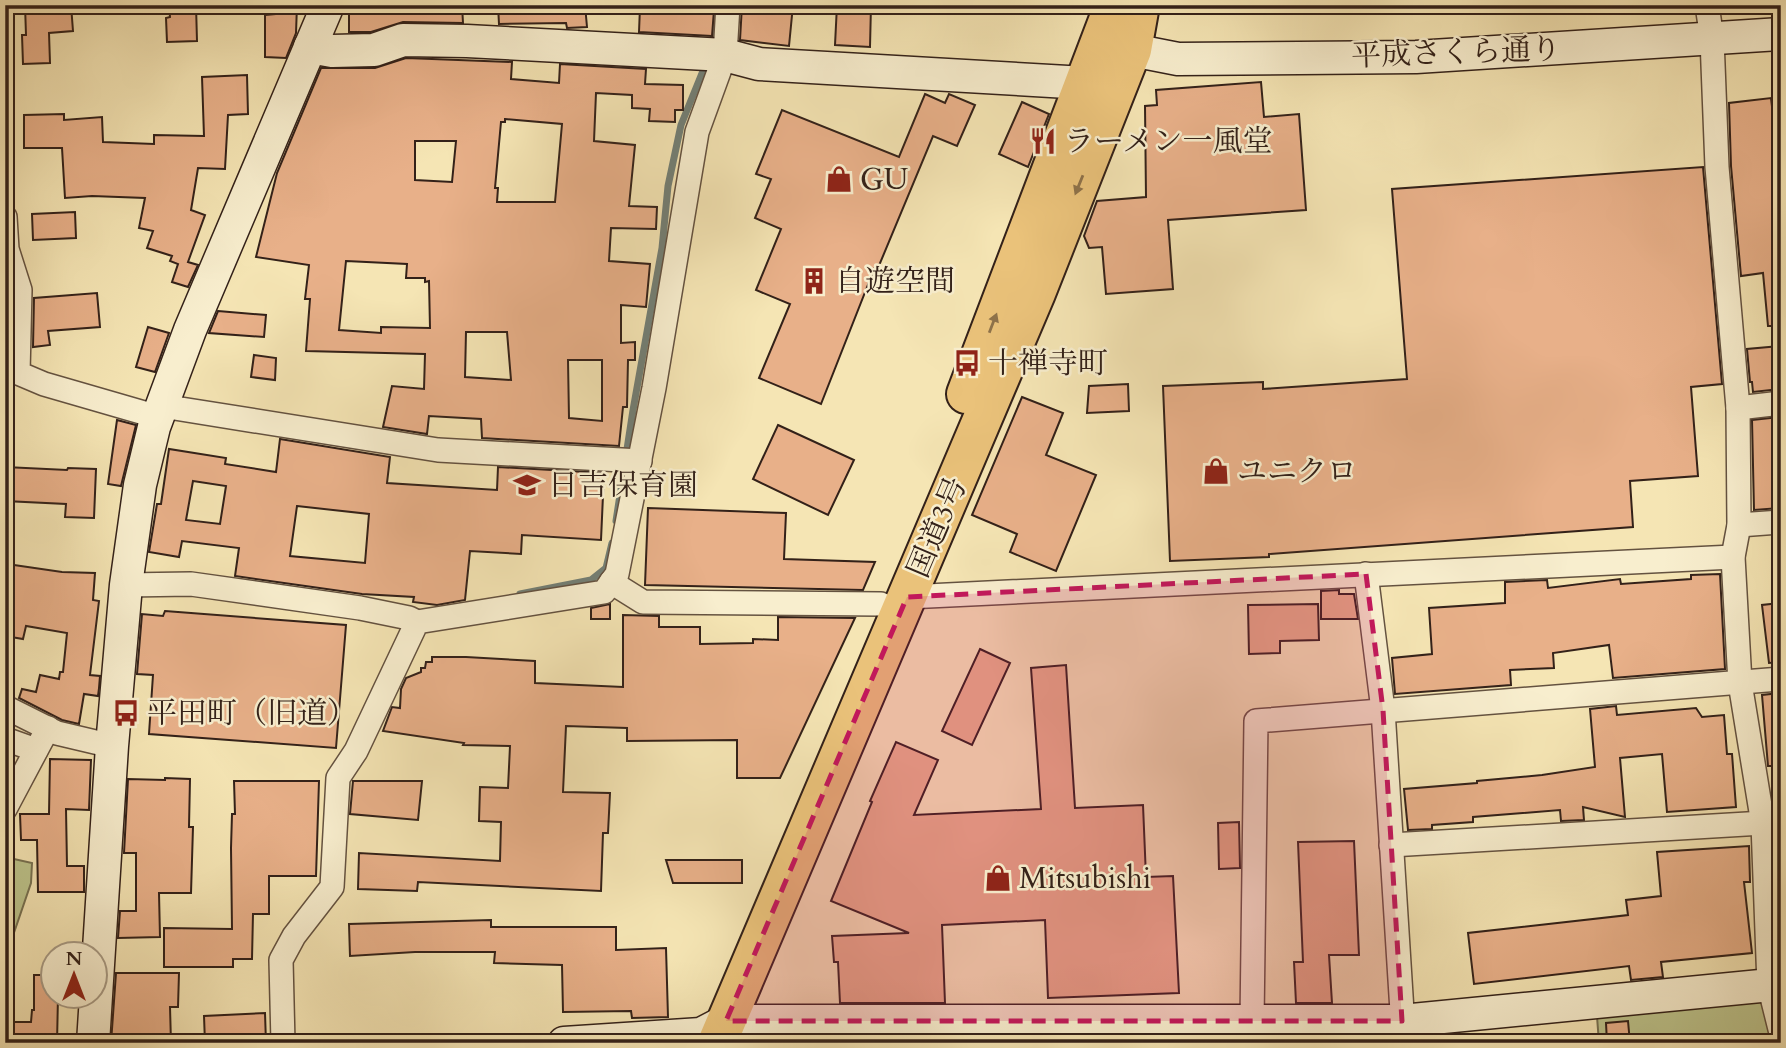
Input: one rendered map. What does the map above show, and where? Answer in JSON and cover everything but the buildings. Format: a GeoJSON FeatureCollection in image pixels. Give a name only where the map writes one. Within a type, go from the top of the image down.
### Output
{"type":"FeatureCollection","features":[{"type":"Feature","properties":{"kind":"highway","name":"国道3号"},"geometry":{"type":"LineString","coordinates":[[894,601],[914,530],[1114,5]]}},
{"type":"Feature","properties":{"kind":"highway","name":"国道3号"},"geometry":{"type":"LineString","coordinates":[[710,1035],[894,601],[1036,293],[1132,50],[1140,5]]}},
{"type":"Feature","properties":{"kind":"street"},"geometry":{"type":"LineString","coordinates":[[93,1043],[112,746],[126,585],[140,485],[160,412],[190,330],[328,5]]}},
{"type":"Feature","properties":{"kind":"street"},"geometry":{"type":"LineString","coordinates":[[126,585],[191,584],[360,608],[417,622],[604,592],[617,574],[654,388],[697,132],[725,55],[728,5]]}},
{"type":"Feature","properties":{"kind":"street"},"geometry":{"type":"LineString","coordinates":[[1707,5],[1712,39],[1717,167],[1738,408],[1739,526],[1733,557],[1740,683],[1772,823],[1775,984],[1781,1033]]}},
{"type":"Feature","properties":{"kind":"street","name":"平成さくら通り"},"geometry":{"type":"LineString","coordinates":[[1132,50],[1178,59],[1416,57],[1781,34]]}},
{"type":"Feature","properties":{"kind":"street"},"geometry":{"type":"LineString","coordinates":[[310,47],[332,51],[374,50],[403,40],[467,41],[725,55],[759,64],[1085,83],[1132,50]]}},
{"type":"Feature","properties":{"kind":"street"},"geometry":{"type":"LineString","coordinates":[[5,217],[7,257],[20,290],[12,375],[160,412],[438,450],[640,461]]}},
{"type":"Feature","properties":{"kind":"street"},"geometry":{"type":"LineString","coordinates":[[1738,408],[1781,403]]}},
{"type":"Feature","properties":{"kind":"street"},"geometry":{"type":"LineString","coordinates":[[1739,526],[1781,523]]}},
{"type":"Feature","properties":{"kind":"street"},"geometry":{"type":"LineString","coordinates":[[611,582],[643,602],[894,601],[1366,574],[1733,557]]}},
{"type":"Feature","properties":{"kind":"street"},"geometry":{"type":"LineString","coordinates":[[1366,574],[1383,710],[1403,1032]]}},
{"type":"Feature","properties":{"kind":"street"},"geometry":{"type":"LineString","coordinates":[[283,1043],[281,960],[294,936],[332,887],[338,778],[356,751],[417,622]]}},
{"type":"Feature","properties":{"kind":"street"},"geometry":{"type":"LineString","coordinates":[[1252,1021],[1256,721],[1781,679]]}},
{"type":"Feature","properties":{"kind":"street"},"geometry":{"type":"LineString","coordinates":[[5,707],[57,733],[112,746]]}},
{"type":"Feature","properties":{"kind":"street"},"geometry":{"type":"LineString","coordinates":[[5,809],[48,728]]}},
{"type":"Feature","properties":{"kind":"street"},"geometry":{"type":"LineString","coordinates":[[5,739],[36,750]]}},
{"type":"Feature","properties":{"kind":"street"},"geometry":{"type":"LineString","coordinates":[[1391,845],[1772,823]]}},
{"type":"Feature","properties":{"kind":"street"},"geometry":{"type":"LineString","coordinates":[[564,1043],[710,1035],[1252,1021],[1403,1032],[1775,984]]}},
{"type":"Feature","properties":{"kind":"highlighted area"},"geometry":{"type":"Polygon","coordinates":[[[1366,574],[1383,710],[1402,1021],[726,1021],[907,597],[1366,574]]]}},
{"type":"Feature","properties":{"kind":"green space"},"geometry":{"type":"Polygon","coordinates":[[[5,857],[32,863],[31,883],[5,959],[5,857]]]}},
{"type":"Feature","properties":{"kind":"green space"},"geometry":{"type":"Polygon","coordinates":[[[1769,985],[1781,1043],[1599,1043],[1596,1003],[1769,985]]]}},
{"type":"Feature","properties":{"kind":"waterway"},"geometry":{"type":"LineString","coordinates":[[712,46],[714,5]]}},
{"type":"Feature","properties":{"kind":"waterway"},"geometry":{"type":"LineString","coordinates":[[616,521],[662,248],[668,186],[681,125],[707,61]]}},
{"type":"Feature","properties":{"kind":"waterway"},"geometry":{"type":"LineString","coordinates":[[520,594],[591,580],[606,568],[612,543]]}},
{"type":"Feature","properties":{"kind":"place","name":"ラーメン一風堂"},"geometry":{"type":"Point","coordinates":[1043,141]}},
{"type":"Feature","properties":{"kind":"place","name":"GU"},"geometry":{"type":"Point","coordinates":[839,179]}},
{"type":"Feature","properties":{"kind":"place","name":"自遊空間"},"geometry":{"type":"Point","coordinates":[814,281]}},
{"type":"Feature","properties":{"kind":"place","name":"十禅寺町"},"geometry":{"type":"Point","coordinates":[967,363]}},
{"type":"Feature","properties":{"kind":"place","name":"ユニクロ"},"geometry":{"type":"Point","coordinates":[1216,471]}},
{"type":"Feature","properties":{"kind":"place","name":"日吉保育園"},"geometry":{"type":"Point","coordinates":[527,485]}},
{"type":"Feature","properties":{"kind":"place","name":"平田町（旧道）"},"geometry":{"type":"Point","coordinates":[126,713]}},
{"type":"Feature","properties":{"kind":"place","name":"Mitsubishi"},"geometry":{"type":"Point","coordinates":[998,878]}}]}
